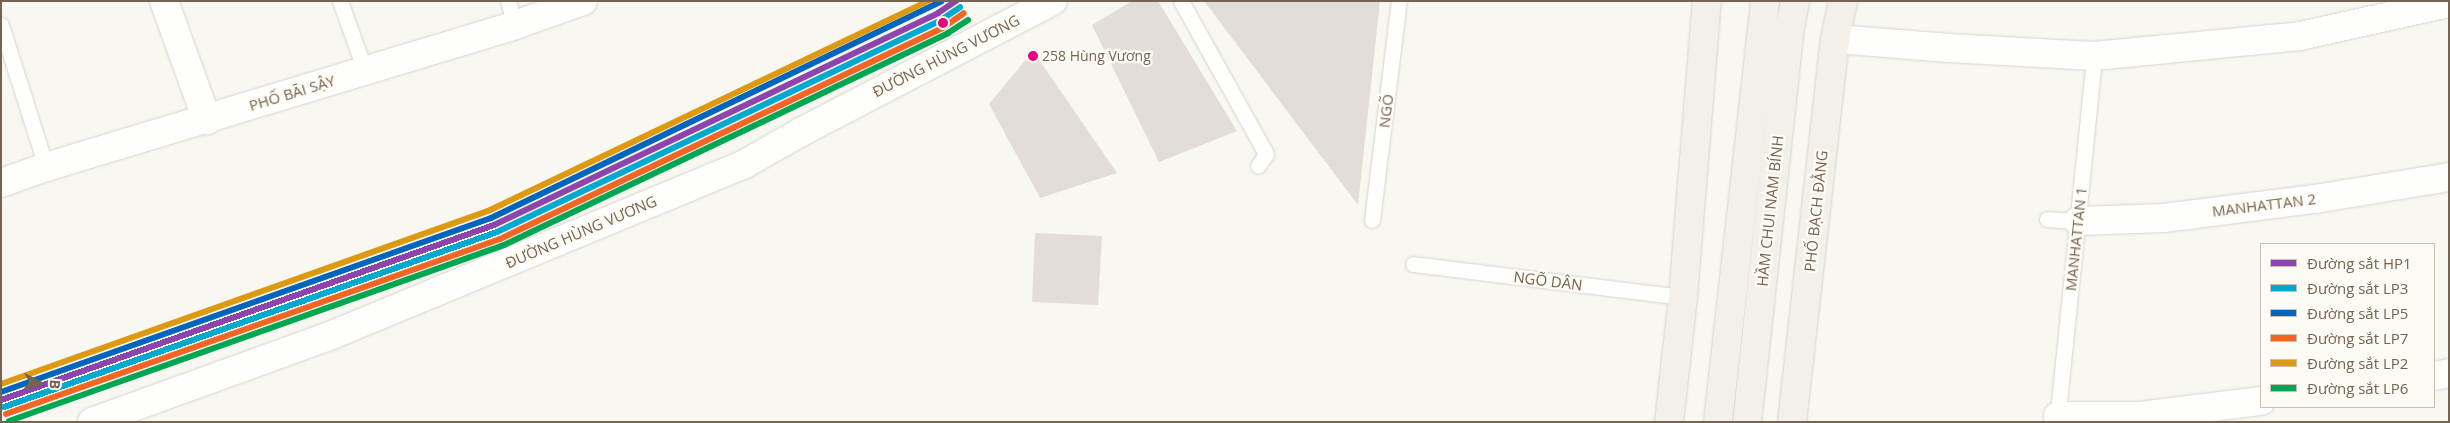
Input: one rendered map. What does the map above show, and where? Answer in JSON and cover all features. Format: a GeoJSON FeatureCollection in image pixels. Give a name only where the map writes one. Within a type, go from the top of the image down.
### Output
{"type":"FeatureCollection","features":[{"type":"Feature","properties":{"kind":"main road"},"geometry":{"type":"LineString","coordinates":[[1669,422],[1683,297],[1707,1]]}},
{"type":"Feature","properties":{"kind":"main road","name":"HẦM CHUI NAM BÍNH"},"geometry":{"type":"LineString","coordinates":[[1718,422],[1766,1]]}},
{"type":"Feature","properties":{"kind":"main road","name":"HẦM CHUI NAM BÍNH"},"geometry":{"type":"LineString","coordinates":[[1747,422],[1789,37],[1795,1]]}},
{"type":"Feature","properties":{"kind":"main road","name":"PHỐ BẠCH ĐẰNG"},"geometry":{"type":"LineString","coordinates":[[1792,422],[1835,39],[1843,1]]}},
{"type":"Feature","properties":{"kind":"street"},"geometry":{"type":"LineString","coordinates":[[164,1],[207,120]]}},
{"type":"Feature","properties":{"kind":"street","name":"PHỐ BÃI SẬY"},"geometry":{"type":"LineString","coordinates":[[1,183],[46,167],[365,71],[512,13],[583,1]]}},
{"type":"Feature","properties":{"kind":"street","name":"ĐƯỜNG HÙNG VƯƠNG"},"geometry":{"type":"LineString","coordinates":[[92,422],[332,335],[743,165],[801,132],[1053,1]]}},
{"type":"Feature","properties":{"kind":"street"},"geometry":{"type":"LineString","coordinates":[[1835,39],[1948,48],[2094,56],[2300,36],[2449,3]]}},
{"type":"Feature","properties":{"kind":"street","name":"MANHATTAN 2"},"geometry":{"type":"LineString","coordinates":[[2078,221],[2164,218],[2315,199],[2449,177]]}},
{"type":"Feature","properties":{"kind":"street"},"geometry":{"type":"LineString","coordinates":[[2435,376],[2449,373]]}},
{"type":"Feature","properties":{"kind":"street"},"geometry":{"type":"LineString","coordinates":[[2057,419],[2140,416],[2260,401]]}},
{"type":"Feature","properties":{"kind":"lane"},"geometry":{"type":"LineString","coordinates":[[340,1],[365,71]]}},
{"type":"Feature","properties":{"kind":"lane"},"geometry":{"type":"LineString","coordinates":[[1181,1],[1266,154],[1258,166]]}},
{"type":"Feature","properties":{"kind":"lane","name":"NGÕ"},"geometry":{"type":"LineString","coordinates":[[1372,220],[1399,1]]}},
{"type":"Feature","properties":{"kind":"lane"},"geometry":{"type":"LineString","coordinates":[[1,25],[46,167]]}},
{"type":"Feature","properties":{"kind":"lane","name":"MANHATTAN 1"},"geometry":{"type":"LineString","coordinates":[[2057,419],[2094,56]]}},
{"type":"Feature","properties":{"kind":"lane"},"geometry":{"type":"LineString","coordinates":[[2046,219],[2078,221]]}},
{"type":"Feature","properties":{"kind":"lane","name":"NGÕ DÂN"},"geometry":{"type":"LineString","coordinates":[[1413,264],[1683,297]]}},
{"type":"Feature","properties":{"kind":"building"},"geometry":{"type":"Polygon","coordinates":[[[1132,1],[1158,1],[1237,131],[1159,162],[1092,25],[1132,1]]]}},
{"type":"Feature","properties":{"kind":"building"},"geometry":{"type":"Polygon","coordinates":[[[1204,1],[1380,1],[1358,205],[1204,1]]]}},
{"type":"Feature","properties":{"kind":"building"},"geometry":{"type":"Polygon","coordinates":[[[1033,51],[1117,173],[1040,198],[989,104],[1033,51]]]}},
{"type":"Feature","properties":{"kind":"building"},"geometry":{"type":"Polygon","coordinates":[[[1035,233],[1102,236],[1098,305],[1032,302],[1035,233]]]}},
{"type":"Feature","properties":{"kind":"rail line","name":"LP2"},"geometry":{"type":"LineString","coordinates":[[1,384],[488,211],[928,1]]}},
{"type":"Feature","properties":{"kind":"rail line","name":"LP5"},"geometry":{"type":"LineString","coordinates":[[1,392],[491,218],[942,1]]}},
{"type":"Feature","properties":{"kind":"rail line","name":"HP1"},"geometry":{"type":"LineString","coordinates":[[1,400],[494,225],[938,13],[956,1]]}},
{"type":"Feature","properties":{"kind":"rail line","name":"LP3"},"geometry":{"type":"LineString","coordinates":[[4,407],[497,232],[941,20],[960,7]]}},
{"type":"Feature","properties":{"kind":"rail line","name":"LP7"},"geometry":{"type":"LineString","coordinates":[[6,414],[500,239],[944,27],[964,13]]}},
{"type":"Feature","properties":{"kind":"rail line","name":"LP6"},"geometry":{"type":"LineString","coordinates":[[9,421],[504,245],[948,33],[968,20]]}},
{"type":"Feature","properties":{"kind":"place","name":"258 Hùng Vương"},"geometry":{"type":"Point","coordinates":[1033,56]}}]}
